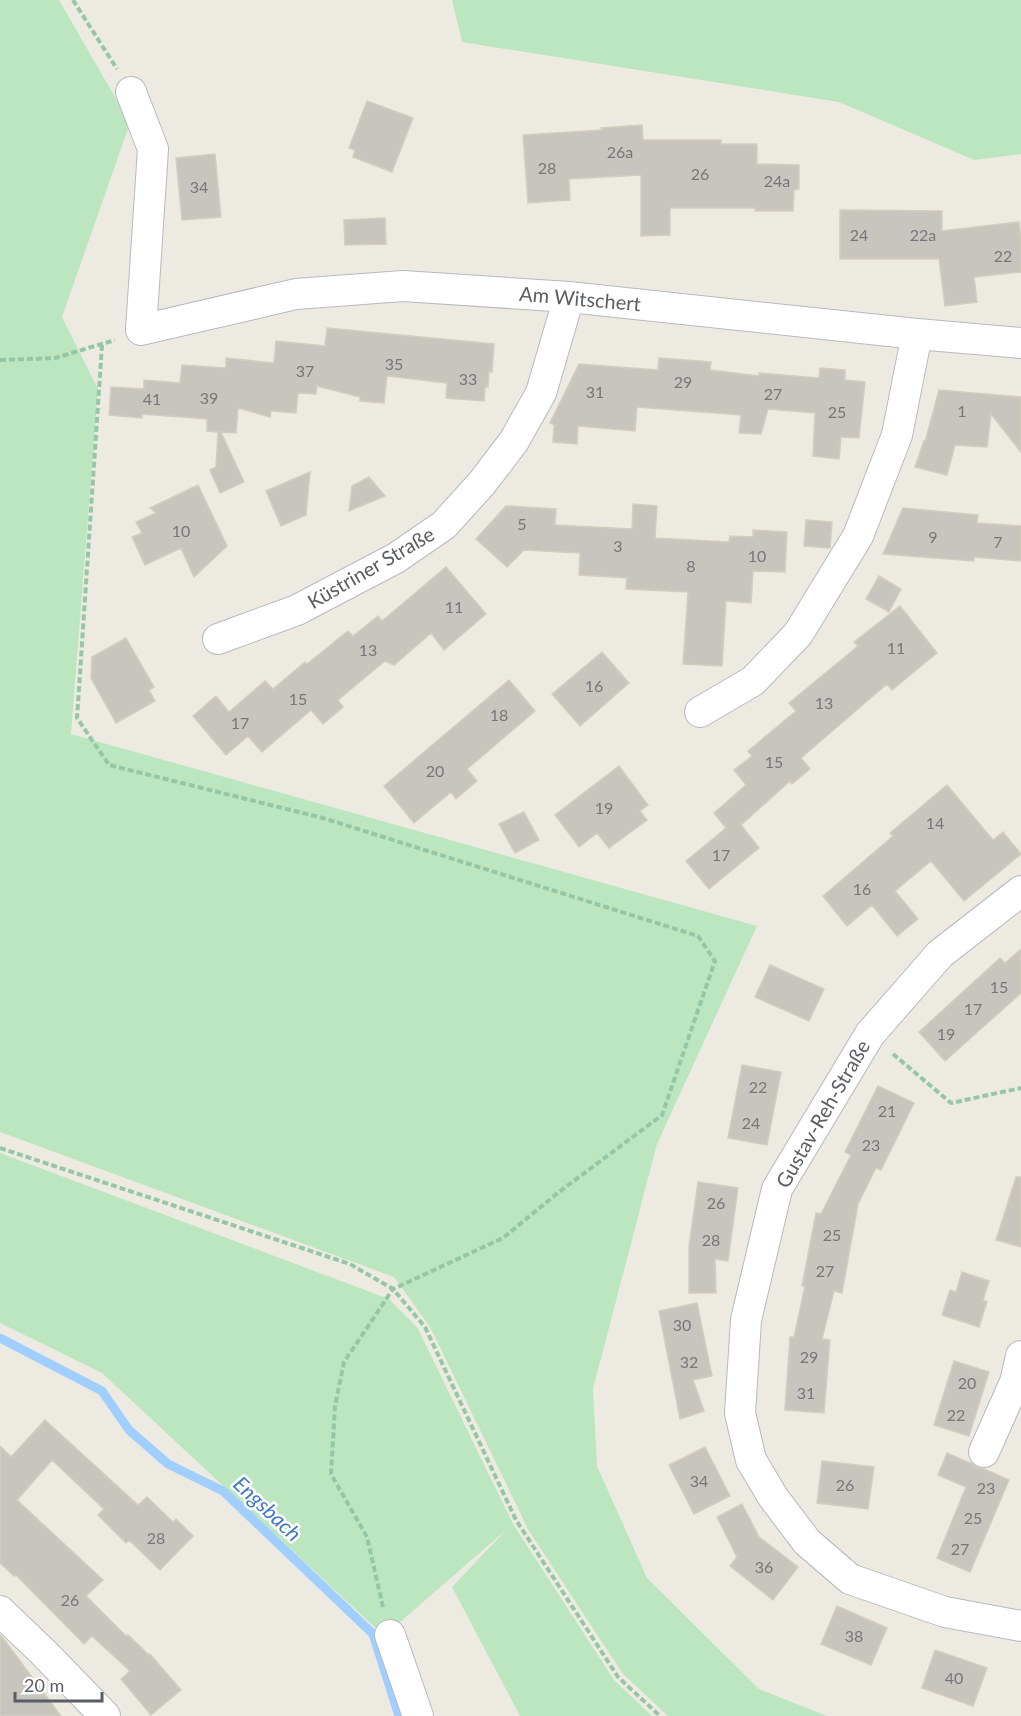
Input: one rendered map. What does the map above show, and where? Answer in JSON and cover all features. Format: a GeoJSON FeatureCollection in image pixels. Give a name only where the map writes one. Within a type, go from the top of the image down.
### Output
{"type":"FeatureCollection","features":[{"type":"Feature","properties":{"kind":"street"},"geometry":{"type":"LineString","coordinates":[[132,92],[153,149],[141,330]]}},
{"type":"Feature","properties":{"kind":"street","name":"Am Witschert"},"geometry":{"type":"LineString","coordinates":[[141,330],[296,294],[403,286],[569,297],[1021,343]]}},
{"type":"Feature","properties":{"kind":"street","name":"Küstriner Straße"},"geometry":{"type":"LineString","coordinates":[[218,639],[297,610],[396,558],[444,525],[482,483],[514,441],[541,393],[569,297]]}},
{"type":"Feature","properties":{"kind":"street"},"geometry":{"type":"LineString","coordinates":[[700,712],[753,681],[798,634],[858,536],[897,435],[917,334]]}},
{"type":"Feature","properties":{"kind":"street","name":"Gustav-Reh-Straße"},"geometry":{"type":"LineString","coordinates":[[1021,891],[940,954],[870,1034],[777,1189],[747,1320],[740,1413],[751,1460],[773,1497],[807,1542],[850,1579],[945,1612],[1021,1626]]}},
{"type":"Feature","properties":{"kind":"street"},"geometry":{"type":"LineString","coordinates":[[984,1452],[1015,1382],[1021,1356]]}},
{"type":"Feature","properties":{"kind":"street"},"geometry":{"type":"LineString","coordinates":[[0,1611],[105,1716]]}},
{"type":"Feature","properties":{"kind":"street"},"geometry":{"type":"LineString","coordinates":[[390,1635],[418,1716]]}},
{"type":"Feature","properties":{"kind":"path"},"geometry":{"type":"LineString","coordinates":[[73,0],[132,92]]}},
{"type":"Feature","properties":{"kind":"path"},"geometry":{"type":"LineString","coordinates":[[0,360],[55,358],[102,345],[141,330]]}},
{"type":"Feature","properties":{"kind":"path"},"geometry":{"type":"LineString","coordinates":[[102,345],[77,718],[110,765],[322,818],[698,936],[715,961],[662,1115],[559,1192],[503,1238],[393,1289],[344,1362],[335,1406],[331,1474],[367,1537],[390,1635]]}},
{"type":"Feature","properties":{"kind":"path"},"geometry":{"type":"LineString","coordinates":[[870,1034],[951,1103],[1021,1088]]}},
{"type":"Feature","properties":{"kind":"path"},"geometry":{"type":"LineString","coordinates":[[0,1148],[350,1264],[393,1289],[425,1327],[516,1520],[618,1677],[660,1716]]}},
{"type":"Feature","properties":{"kind":"green space"},"geometry":{"type":"Polygon","coordinates":[[[0,0],[59,0],[130,123],[62,317],[98,389],[71,734],[757,926],[657,1144],[593,1389],[597,1466],[647,1578],[759,1689],[827,1716],[668,1716],[623,1674],[529,1531],[430,1327],[394,1277],[0,1132],[0,0]]]}},
{"type":"Feature","properties":{"kind":"green space"},"geometry":{"type":"Polygon","coordinates":[[[452,0],[1021,0],[1021,154],[974,160],[839,102],[462,42],[452,0]]]}},
{"type":"Feature","properties":{"kind":"green space"},"geometry":{"type":"Polygon","coordinates":[[[0,1153],[389,1299],[417,1327],[513,1524],[614,1680],[652,1716],[520,1716],[452,1587],[506,1530],[384,1636],[102,1373],[0,1323],[0,1153]]]}},
{"type":"Feature","properties":{"kind":"building"},"geometry":{"type":"Polygon","coordinates":[[[367,101],[413,118],[392,172],[353,157],[355,150],[349,148],[367,101]]]}},
{"type":"Feature","properties":{"kind":"building"},"geometry":{"type":"Polygon","coordinates":[[[642,125],[643,140],[721,140],[721,144],[757,144],[757,164],[799,165],[799,189],[794,190],[793,211],[755,211],[755,208],[670,208],[670,235],[641,236],[641,175],[569,179],[570,200],[528,203],[523,135],[642,125]]]}},
{"type":"Feature","properties":{"kind":"building"},"geometry":{"type":"Polygon","coordinates":[[[215,154],[221,217],[182,220],[176,158],[215,154]]]}},
{"type":"Feature","properties":{"kind":"building"},"geometry":{"type":"Polygon","coordinates":[[[840,210],[942,211],[942,231],[1019,222],[1021,272],[974,277],[977,302],[945,306],[939,259],[840,259],[840,210]]]}},
{"type":"Feature","properties":{"kind":"building"},"geometry":{"type":"Polygon","coordinates":[[[385,218],[386,244],[345,245],[344,220],[385,218]]]}},
{"type":"Feature","properties":{"kind":"building"},"geometry":{"type":"Polygon","coordinates":[[[327,328],[494,344],[492,372],[489,372],[484,401],[446,398],[447,383],[387,376],[384,403],[360,401],[360,397],[317,386],[316,394],[298,393],[296,413],[271,411],[270,417],[238,408],[236,433],[221,432],[244,482],[220,493],[210,470],[216,467],[218,432],[207,431],[207,419],[142,414],[142,418],[109,415],[111,387],[144,389],[144,380],[180,383],[182,365],[226,368],[226,358],[274,363],[276,341],[325,346],[327,328]]]}},
{"type":"Feature","properties":{"kind":"building"},"geometry":{"type":"Polygon","coordinates":[[[659,358],[711,362],[710,370],[759,376],[759,373],[819,378],[820,368],[845,370],[845,380],[865,382],[859,438],[841,437],[839,459],[813,456],[815,413],[768,409],[761,434],[739,433],[741,415],[637,407],[635,431],[578,426],[577,444],[553,442],[554,425],[550,423],[579,364],[658,370],[659,358]]]}},
{"type":"Feature","properties":{"kind":"building"},"geometry":{"type":"Polygon","coordinates":[[[939,390],[1021,397],[1021,452],[991,414],[987,447],[955,445],[947,475],[915,467],[925,442],[939,390]]]}},
{"type":"Feature","properties":{"kind":"building"},"geometry":{"type":"Polygon","coordinates":[[[310,472],[306,515],[281,526],[266,491],[310,472]]]}},
{"type":"Feature","properties":{"kind":"building"},"geometry":{"type":"Polygon","coordinates":[[[369,477],[385,496],[349,511],[352,486],[369,477]]]}},
{"type":"Feature","properties":{"kind":"building"},"geometry":{"type":"Polygon","coordinates":[[[198,485],[227,546],[194,577],[181,548],[145,565],[132,537],[142,533],[136,522],[156,513],[150,508],[198,485]]]}},
{"type":"Feature","properties":{"kind":"building"},"geometry":{"type":"Polygon","coordinates":[[[633,504],[657,506],[655,538],[729,542],[730,536],[753,537],[753,530],[787,532],[785,572],[753,571],[751,603],[726,601],[722,666],[683,664],[688,592],[626,589],[627,578],[579,575],[580,553],[524,550],[507,567],[476,539],[506,506],[556,509],[555,525],[632,529],[633,504]]]}},
{"type":"Feature","properties":{"kind":"building"},"geometry":{"type":"Polygon","coordinates":[[[903,508],[978,515],[977,523],[1021,526],[1021,561],[974,557],[974,561],[883,554],[903,508]]]}},
{"type":"Feature","properties":{"kind":"building"},"geometry":{"type":"Polygon","coordinates":[[[806,520],[832,522],[830,548],[804,546],[806,520]]]}},
{"type":"Feature","properties":{"kind":"building"},"geometry":{"type":"Polygon","coordinates":[[[446,567],[486,614],[444,650],[431,633],[394,665],[385,661],[338,700],[343,707],[323,724],[311,710],[262,752],[248,736],[226,755],[193,716],[216,696],[229,712],[265,681],[273,689],[348,631],[353,636],[378,616],[382,621],[446,567]]]}},
{"type":"Feature","properties":{"kind":"building"},"geometry":{"type":"Polygon","coordinates":[[[879,576],[901,589],[889,612],[866,599],[879,576]]]}},
{"type":"Feature","properties":{"kind":"building"},"geometry":{"type":"Polygon","coordinates":[[[900,606],[937,653],[892,690],[887,684],[801,758],[810,769],[792,784],[790,781],[741,825],[759,848],[709,889],[686,861],[726,828],[714,813],[746,785],[734,770],[752,756],[748,751],[796,711],[789,703],[858,646],[854,642],[900,606]]]}},
{"type":"Feature","properties":{"kind":"building"},"geometry":{"type":"Polygon","coordinates":[[[126,638],[154,687],[149,690],[155,701],[116,723],[91,678],[92,657],[126,638]]]}},
{"type":"Feature","properties":{"kind":"building"},"geometry":{"type":"Polygon","coordinates":[[[602,652],[629,683],[580,726],[552,694],[602,652]]]}},
{"type":"Feature","properties":{"kind":"building"},"geometry":{"type":"Polygon","coordinates":[[[509,680],[535,711],[467,769],[477,781],[456,799],[451,792],[414,823],[384,786],[509,680]]]}},
{"type":"Feature","properties":{"kind":"building"},"geometry":{"type":"Polygon","coordinates":[[[619,766],[648,805],[640,811],[647,820],[609,848],[597,833],[579,847],[555,815],[619,766]]]}},
{"type":"Feature","properties":{"kind":"building"},"geometry":{"type":"Polygon","coordinates":[[[947,785],[993,840],[1003,832],[1021,854],[964,901],[931,861],[895,891],[918,919],[897,936],[872,905],[847,926],[823,896],[893,836],[890,833],[947,785]]]}},
{"type":"Feature","properties":{"kind":"building"},"geometry":{"type":"Polygon","coordinates":[[[524,812],[539,840],[515,853],[499,824],[524,812]]]}},
{"type":"Feature","properties":{"kind":"building"},"geometry":{"type":"Polygon","coordinates":[[[1021,949],[1021,993],[945,1061],[919,1032],[1000,958],[1005,963],[1021,949]]]}},
{"type":"Feature","properties":{"kind":"building"},"geometry":{"type":"Polygon","coordinates":[[[770,965],[824,989],[809,1021],[755,997],[770,965]]]}},
{"type":"Feature","properties":{"kind":"building"},"geometry":{"type":"Polygon","coordinates":[[[742,1065],[781,1072],[767,1145],[728,1138],[742,1065]]]}},
{"type":"Feature","properties":{"kind":"building"},"geometry":{"type":"Polygon","coordinates":[[[878,1086],[914,1103],[881,1170],[876,1168],[858,1204],[842,1293],[834,1291],[822,1339],[830,1340],[824,1413],[785,1410],[790,1337],[794,1337],[805,1286],[802,1286],[816,1213],[821,1214],[851,1155],[845,1152],[878,1086]]]}},
{"type":"Feature","properties":{"kind":"building"},"geometry":{"type":"Polygon","coordinates":[[[1016,1177],[1021,1177],[1021,1247],[996,1240],[1016,1177]]]}},
{"type":"Feature","properties":{"kind":"building"},"geometry":{"type":"Polygon","coordinates":[[[698,1182],[738,1188],[728,1261],[715,1259],[716,1293],[689,1293],[689,1247],[698,1182]]]}},
{"type":"Feature","properties":{"kind":"building"},"geometry":{"type":"Polygon","coordinates":[[[962,1272],[989,1281],[983,1300],[987,1302],[979,1327],[942,1315],[950,1290],[956,1292],[962,1272]]]}},
{"type":"Feature","properties":{"kind":"building"},"geometry":{"type":"Polygon","coordinates":[[[697,1303],[712,1376],[693,1380],[704,1411],[680,1419],[659,1311],[697,1303]]]}},
{"type":"Feature","properties":{"kind":"building"},"geometry":{"type":"Polygon","coordinates":[[[954,1361],[989,1372],[969,1436],[934,1425],[954,1361]]]}},
{"type":"Feature","properties":{"kind":"building"},"geometry":{"type":"Polygon","coordinates":[[[45,1420],[138,1505],[147,1497],[173,1522],[176,1519],[193,1536],[160,1570],[129,1540],[126,1543],[98,1515],[104,1509],[52,1460],[17,1500],[103,1580],[86,1596],[126,1636],[128,1635],[150,1654],[181,1690],[151,1715],[121,1679],[130,1671],[92,1636],[84,1644],[16,1575],[14,1576],[0,1563],[0,1446],[11,1457],[45,1420]]]}},
{"type":"Feature","properties":{"kind":"building"},"geometry":{"type":"Polygon","coordinates":[[[705,1447],[730,1496],[694,1514],[669,1465],[705,1447]]]}},
{"type":"Feature","properties":{"kind":"building"},"geometry":{"type":"Polygon","coordinates":[[[947,1453],[1009,1480],[970,1572],[937,1558],[966,1487],[938,1475],[947,1453]]]}},
{"type":"Feature","properties":{"kind":"building"},"geometry":{"type":"Polygon","coordinates":[[[822,1461],[874,1467],[868,1509],[817,1503],[822,1461]]]}},
{"type":"Feature","properties":{"kind":"building"},"geometry":{"type":"Polygon","coordinates":[[[742,1504],[759,1537],[798,1567],[773,1600],[730,1566],[737,1557],[717,1517],[742,1504]]]}},
{"type":"Feature","properties":{"kind":"building"},"geometry":{"type":"Polygon","coordinates":[[[837,1606],[887,1628],[871,1665],[821,1644],[837,1606]]]}},
{"type":"Feature","properties":{"kind":"building"},"geometry":{"type":"Polygon","coordinates":[[[0,1635],[3,1638],[61,1716],[0,1716],[0,1635]]]}},
{"type":"Feature","properties":{"kind":"building"},"geometry":{"type":"Polygon","coordinates":[[[935,1650],[987,1668],[973,1706],[922,1688],[935,1650]]]}},
{"type":"Feature","properties":{"kind":"waterway","name":"Engsbach"},"geometry":{"type":"LineString","coordinates":[[0,1338],[102,1391],[129,1430],[168,1464],[223,1491],[373,1634],[399,1716]]}}]}
